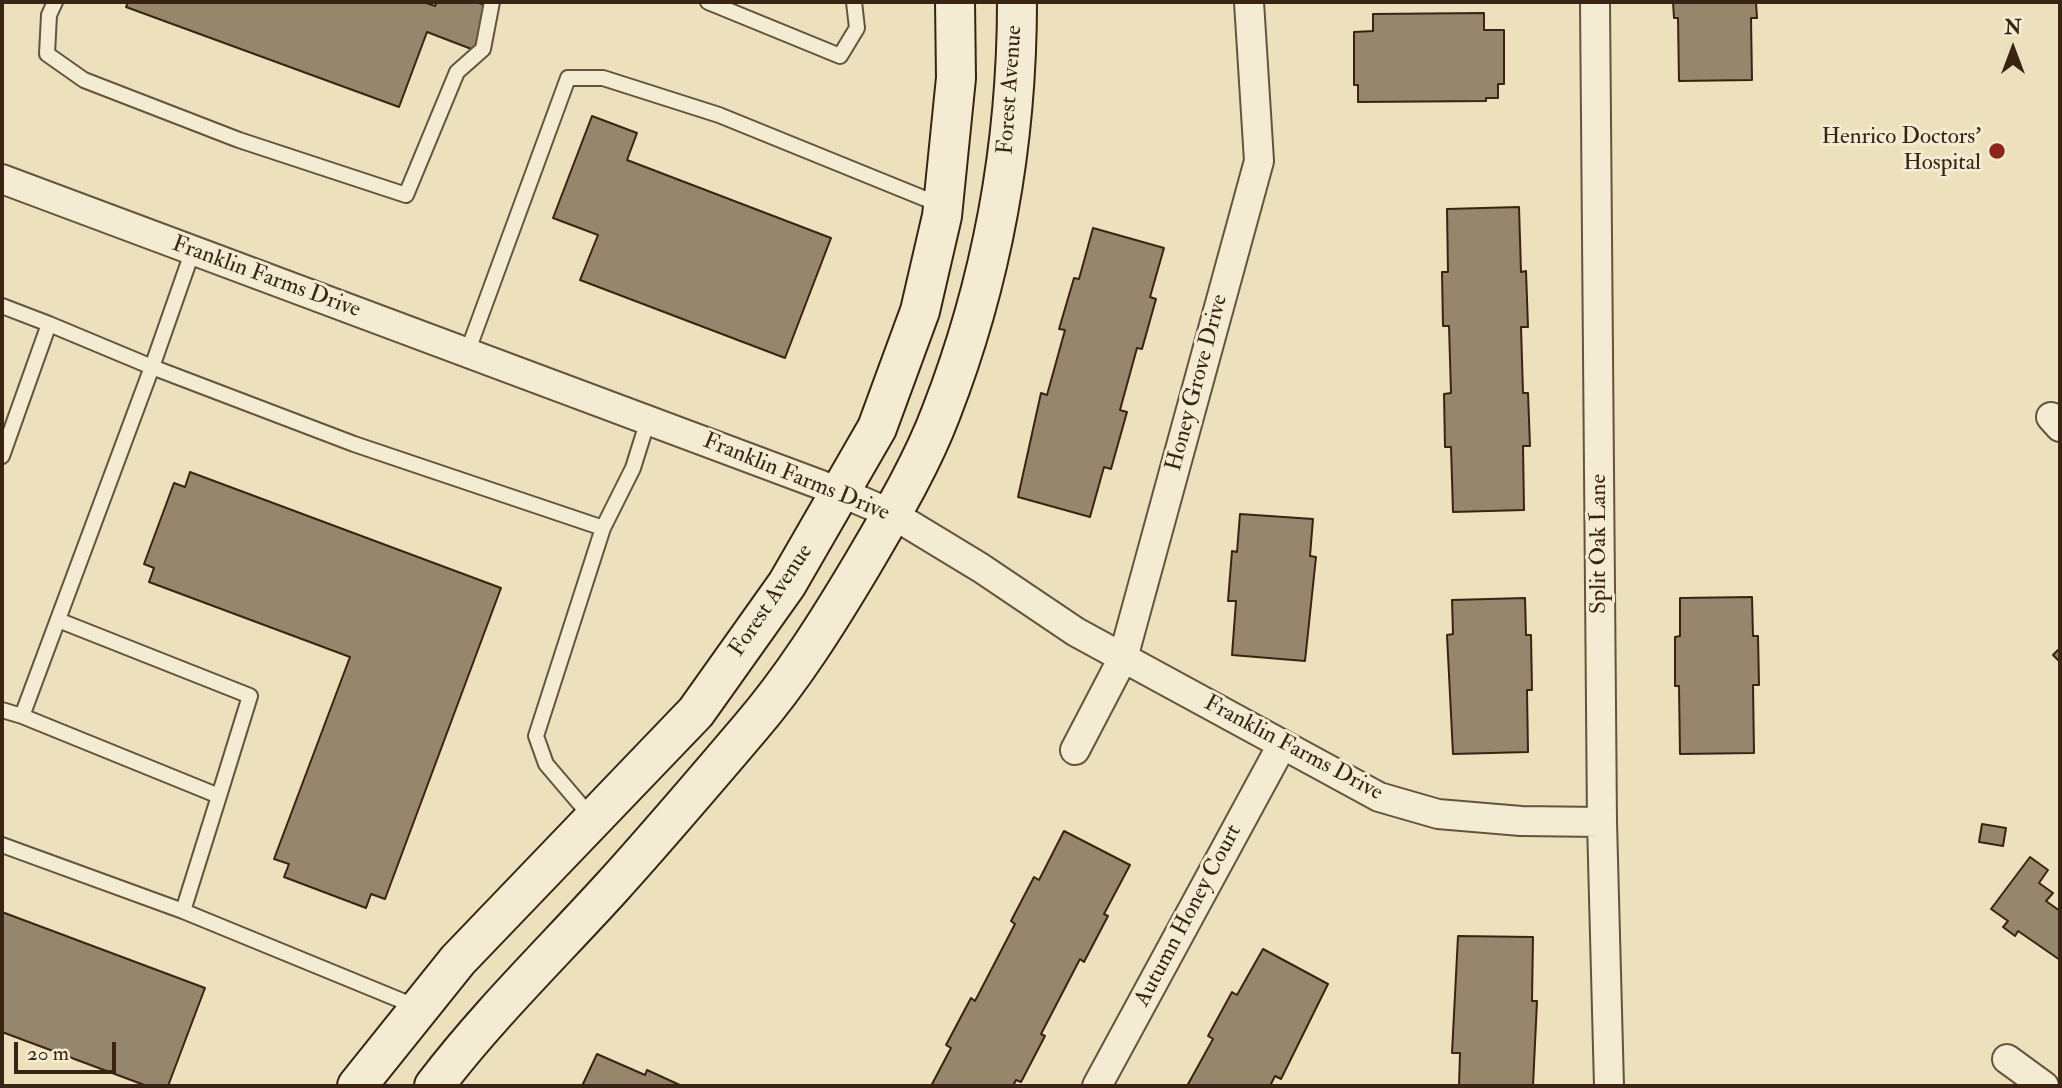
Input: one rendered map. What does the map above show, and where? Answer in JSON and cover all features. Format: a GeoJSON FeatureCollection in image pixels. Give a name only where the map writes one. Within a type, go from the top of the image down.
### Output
{"type":"FeatureCollection","features":[{"type":"Feature","properties":{"kind":"main road","name":"Forest Avenue"},"geometry":{"type":"LineString","coordinates":[[357,1086],[418,1007],[592,818],[666,746],[696,712],[787,584],[840,492],[889,401],[920,311],[943,206],[956,78],[955,2]]}},
{"type":"Feature","properties":{"kind":"main road","name":"Forest Avenue"},"geometry":{"type":"LineString","coordinates":[[434,1086],[468,1043],[612,887],[753,725],[830,619],[892,514],[941,415],[968,335],[995,236],[1005,177],[1016,69],[1017,2]]}},
{"type":"Feature","properties":{"kind":"street","name":"Honey Grove Drive"},"geometry":{"type":"LineString","coordinates":[[1075,750],[1123,658],[1259,161],[1249,2]]}},
{"type":"Feature","properties":{"kind":"street","name":"Split Oak Lane"},"geometry":{"type":"LineString","coordinates":[[1595,2],[1602,821],[1609,1086]]}},
{"type":"Feature","properties":{"kind":"street","name":"Franklin Farms Drive"},"geometry":{"type":"LineString","coordinates":[[2,179],[840,492],[892,514],[981,568],[1076,632],[1379,797],[1438,814],[1521,821],[1602,821]]}},
{"type":"Feature","properties":{"kind":"street","name":"Autumn Honey Court"},"geometry":{"type":"LineString","coordinates":[[1097,1086],[1282,745]]}},
{"type":"Feature","properties":{"kind":"street"},"geometry":{"type":"LineString","coordinates":[[2007,1059],[2044,1086]]}},
{"type":"Feature","properties":{"kind":"lane"},"geometry":{"type":"LineString","coordinates":[[55,2],[49,15],[47,54],[84,80],[239,140],[406,195],[457,72],[483,49],[492,2]]}},
{"type":"Feature","properties":{"kind":"lane"},"geometry":{"type":"LineString","coordinates":[[708,2],[840,56],[858,28],[854,2]]}},
{"type":"Feature","properties":{"kind":"lane"},"geometry":{"type":"LineString","coordinates":[[467,353],[568,78],[603,78],[719,115],[943,206]]}},
{"type":"Feature","properties":{"kind":"lane"},"geometry":{"type":"LineString","coordinates":[[22,716],[193,250]]}},
{"type":"Feature","properties":{"kind":"lane"},"geometry":{"type":"LineString","coordinates":[[2,306],[354,444],[603,528]]}},
{"type":"Feature","properties":{"kind":"lane"},"geometry":{"type":"LineString","coordinates":[[2,456],[49,324]]}},
{"type":"Feature","properties":{"kind":"lane"},"geometry":{"type":"LineString","coordinates":[[592,818],[546,764],[536,736],[603,528],[633,468],[648,420]]}},
{"type":"Feature","properties":{"kind":"lane"},"geometry":{"type":"LineString","coordinates":[[58,620],[250,696],[183,911]]}},
{"type":"Feature","properties":{"kind":"lane"},"geometry":{"type":"LineString","coordinates":[[2,710],[219,796]]}},
{"type":"Feature","properties":{"kind":"lane"},"geometry":{"type":"LineString","coordinates":[[2,845],[183,911],[418,1007]]}},
{"type":"Feature","properties":{"kind":"building"},"geometry":{"type":"Polygon","coordinates":[[[128,2],[423,2],[435,6],[437,2],[476,2],[490,7],[474,50],[427,32],[399,107],[126,7],[128,2]]]}},
{"type":"Feature","properties":{"kind":"building"},"geometry":{"type":"Polygon","coordinates":[[[1673,2],[1756,2],[1757,18],[1751,18],[1752,80],[1679,81],[1678,18],[1674,18],[1673,2]]]}},
{"type":"Feature","properties":{"kind":"building"},"geometry":{"type":"Polygon","coordinates":[[[1484,13],[1484,30],[1504,30],[1504,84],[1498,84],[1498,98],[1486,98],[1486,101],[1358,102],[1358,85],[1354,85],[1354,32],[1373,31],[1373,14],[1484,13]]]}},
{"type":"Feature","properties":{"kind":"building"},"geometry":{"type":"Polygon","coordinates":[[[592,116],[637,133],[627,160],[831,238],[785,358],[580,280],[598,235],[553,218],[592,116]]]}},
{"type":"Feature","properties":{"kind":"building"},"geometry":{"type":"Polygon","coordinates":[[[1519,207],[1521,272],[1526,271],[1528,327],[1521,327],[1523,393],[1528,393],[1530,446],[1523,446],[1524,510],[1453,512],[1451,447],[1445,447],[1444,394],[1451,393],[1449,326],[1443,326],[1442,272],[1448,272],[1447,209],[1519,207]]]}},
{"type":"Feature","properties":{"kind":"building"},"geometry":{"type":"Polygon","coordinates":[[[1093,228],[1164,248],[1150,297],[1156,299],[1142,349],[1137,348],[1120,410],[1127,412],[1111,469],[1104,467],[1090,517],[1018,497],[1041,393],[1047,395],[1065,330],[1059,329],[1074,278],[1079,279],[1093,228]]]}},
{"type":"Feature","properties":{"kind":"building"},"geometry":{"type":"Polygon","coordinates":[[[190,472],[501,588],[385,899],[371,894],[366,908],[284,877],[289,864],[274,859],[350,657],[149,582],[154,568],[144,564],[174,483],[185,487],[190,472]]]}},
{"type":"Feature","properties":{"kind":"building"},"geometry":{"type":"Polygon","coordinates":[[[1240,514],[1313,519],[1310,556],[1316,557],[1305,661],[1232,655],[1236,601],[1228,601],[1232,551],[1237,552],[1240,514]]]}},
{"type":"Feature","properties":{"kind":"building"},"geometry":{"type":"Polygon","coordinates":[[[1752,597],[1753,636],[1758,636],[1759,685],[1753,685],[1754,753],[1680,754],[1675,637],[1680,636],[1680,598],[1752,597]]]}},
{"type":"Feature","properties":{"kind":"building"},"geometry":{"type":"Polygon","coordinates":[[[1525,598],[1526,635],[1531,635],[1532,690],[1527,690],[1528,752],[1453,754],[1447,635],[1453,634],[1452,600],[1525,598]]]}},
{"type":"Feature","properties":{"kind":"building"},"geometry":{"type":"Polygon","coordinates":[[[2060,648],[2060,662],[2053,655],[2060,648]]]}},
{"type":"Feature","properties":{"kind":"building"},"geometry":{"type":"Polygon","coordinates":[[[1982,824],[2006,828],[2003,846],[1979,842],[1982,824]]]}},
{"type":"Feature","properties":{"kind":"building"},"geometry":{"type":"Polygon","coordinates":[[[1064,831],[1130,865],[1104,914],[1108,916],[1084,962],[1080,959],[1041,1034],[1045,1036],[1021,1082],[1016,1080],[1013,1086],[931,1086],[951,1048],[946,1045],[971,998],[975,1001],[1015,924],[1011,921],[1034,877],[1039,880],[1064,831]]]}},
{"type":"Feature","properties":{"kind":"building"},"geometry":{"type":"Polygon","coordinates":[[[2030,857],[2048,870],[2039,883],[2053,893],[2046,901],[2060,911],[2060,960],[2018,931],[2015,936],[2003,927],[2008,921],[1991,909],[2030,857]]]}},
{"type":"Feature","properties":{"kind":"building"},"geometry":{"type":"Polygon","coordinates":[[[2,912],[205,988],[168,1086],[147,1086],[2,1032],[2,912]]]}},
{"type":"Feature","properties":{"kind":"building"},"geometry":{"type":"Polygon","coordinates":[[[1458,936],[1533,937],[1532,1001],[1537,1001],[1533,1086],[1459,1086],[1460,1053],[1452,1053],[1458,936]]]}},
{"type":"Feature","properties":{"kind":"building"},"geometry":{"type":"Polygon","coordinates":[[[1263,949],[1328,984],[1281,1079],[1275,1076],[1270,1086],[1187,1086],[1213,1039],[1208,1036],[1232,992],[1237,995],[1263,949]]]}},
{"type":"Feature","properties":{"kind":"building"},"geometry":{"type":"Polygon","coordinates":[[[597,1054],[645,1075],[647,1070],[682,1086],[582,1086],[597,1054]]]}},
{"type":"Feature","properties":{"kind":"place","name":"Henrico Doctors' Hospital"},"geometry":{"type":"Point","coordinates":[1997,151]}}]}
